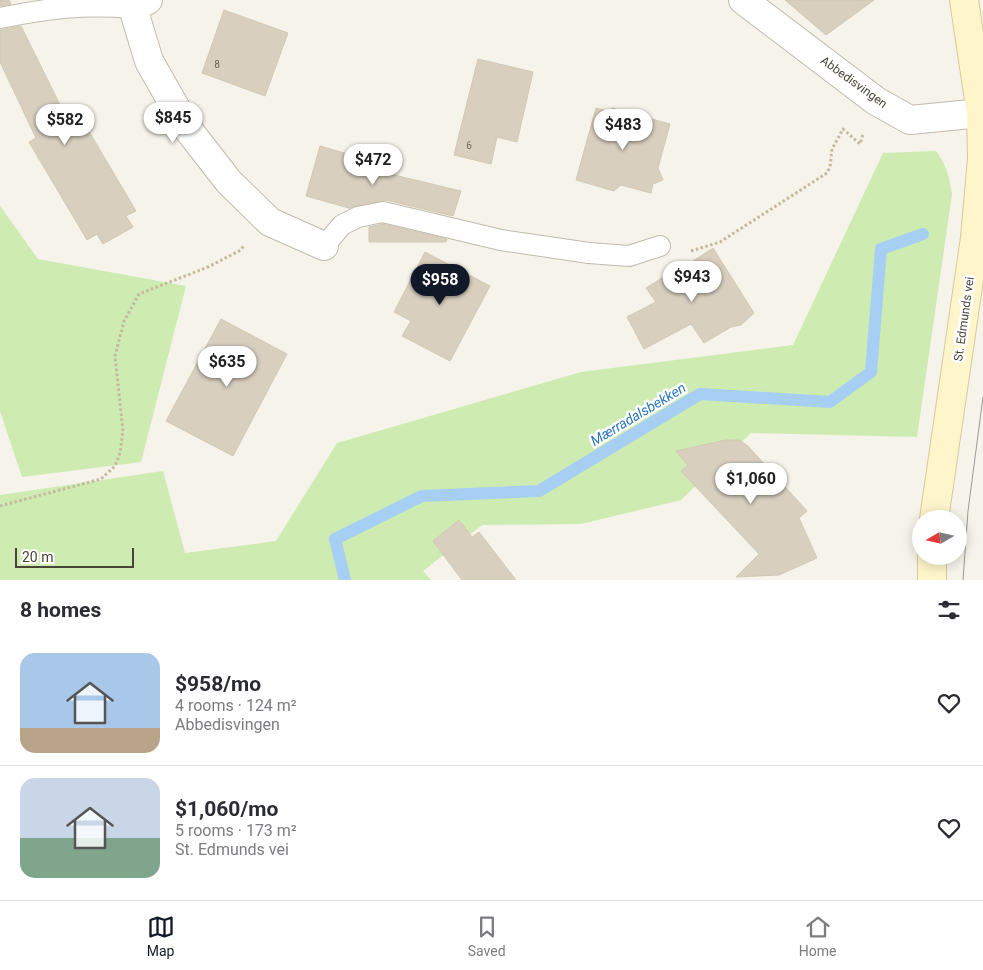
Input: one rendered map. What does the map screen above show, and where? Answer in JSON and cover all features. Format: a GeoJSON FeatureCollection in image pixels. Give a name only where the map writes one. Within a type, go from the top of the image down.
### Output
{"type":"FeatureCollection","features":[{"type":"Feature","properties":{"kind":"street","name":"Abbedisvingen"},"geometry":{"type":"LineString","coordinates":[[742,0],[876,101],[910,120],[980,113]]}},
{"type":"Feature","properties":{"kind":"street","name":"St. Edmunds vei"},"geometry":{"type":"LineString","coordinates":[[935,510],[976,238],[982,159],[980,113],[964,0]]}},
{"type":"Feature","properties":{"kind":"street"},"geometry":{"type":"LineString","coordinates":[[141,4],[149,60],[187,128],[229,182],[270,222],[324,246]]}},
{"type":"Feature","properties":{"kind":"street"},"geometry":{"type":"LineString","coordinates":[[932,565],[932,580]]}},
{"type":"Feature","properties":{"kind":"lane"},"geometry":{"type":"LineString","coordinates":[[0,18],[46,8],[141,4]]}},
{"type":"Feature","properties":{"kind":"lane"},"geometry":{"type":"LineString","coordinates":[[324,246],[342,225],[358,217],[384,212],[501,240],[589,252],[629,256],[660,246]]}},
{"type":"Feature","properties":{"kind":"path"},"geometry":{"type":"LineString","coordinates":[[660,246],[679,245],[692,252],[720,242],[827,173],[830,167],[832,150],[843,128],[860,144],[876,101]]}},
{"type":"Feature","properties":{"kind":"path"},"geometry":{"type":"LineString","coordinates":[[0,506],[101,479],[116,466],[123,431],[115,356],[124,321],[140,294],[208,267],[239,251],[270,222]]}},
{"type":"Feature","properties":{"kind":"green space"},"geometry":{"type":"Polygon","coordinates":[[[936,151],[949,177],[952,194],[917,437],[751,433],[681,500],[581,524],[482,525],[423,571],[431,580],[0,580],[0,495],[163,471],[185,553],[276,541],[337,443],[581,372],[793,345],[883,153],[936,151]]]}},
{"type":"Feature","properties":{"kind":"green space"},"geometry":{"type":"Polygon","coordinates":[[[0,206],[38,259],[186,286],[141,462],[22,477],[0,411],[0,206]]]}},
{"type":"Feature","properties":{"kind":"building"},"geometry":{"type":"Polygon","coordinates":[[[0,0],[9,0],[11,4],[0,6],[0,0]]]}},
{"type":"Feature","properties":{"kind":"building"},"geometry":{"type":"Polygon","coordinates":[[[785,0],[874,0],[826,35],[785,0]]]}},
{"type":"Feature","properties":{"kind":"building"},"geometry":{"type":"Polygon","coordinates":[[[224,10],[288,33],[265,96],[202,73],[224,10]]]}},
{"type":"Feature","properties":{"kind":"building"},"geometry":{"type":"Polygon","coordinates":[[[21,26],[67,119],[78,113],[136,211],[126,216],[133,227],[103,244],[97,234],[87,240],[29,142],[36,138],[0,62],[0,30],[21,26]]]}},
{"type":"Feature","properties":{"kind":"building"},"geometry":{"type":"Polygon","coordinates":[[[478,59],[533,72],[517,142],[497,137],[491,164],[454,155],[478,59]]]}},
{"type":"Feature","properties":{"kind":"building"},"geometry":{"type":"Polygon","coordinates":[[[596,108],[611,112],[612,108],[670,124],[658,168],[663,180],[653,184],[651,193],[621,185],[614,191],[576,180],[596,108]]]}},
{"type":"Feature","properties":{"kind":"building"},"geometry":{"type":"Polygon","coordinates":[[[320,146],[351,155],[348,164],[461,191],[453,216],[386,200],[349,208],[306,196],[320,146]]]}},
{"type":"Feature","properties":{"kind":"building"},"geometry":{"type":"Polygon","coordinates":[[[383,224],[447,239],[446,242],[369,242],[369,227],[383,224]]]}},
{"type":"Feature","properties":{"kind":"building"},"geometry":{"type":"Polygon","coordinates":[[[713,248],[754,313],[741,325],[731,327],[704,343],[691,324],[644,349],[627,317],[656,302],[646,288],[713,248]]]}},
{"type":"Feature","properties":{"kind":"building"},"geometry":{"type":"Polygon","coordinates":[[[425,252],[490,286],[450,361],[402,336],[411,321],[394,312],[425,252]]]}},
{"type":"Feature","properties":{"kind":"building"},"geometry":{"type":"Polygon","coordinates":[[[221,319],[287,354],[233,456],[166,421],[221,319]]]}},
{"type":"Feature","properties":{"kind":"building"},"geometry":{"type":"Polygon","coordinates":[[[726,440],[739,440],[748,446],[807,511],[799,518],[817,558],[779,575],[736,577],[759,554],[681,471],[688,465],[676,451],[726,440]]]}},
{"type":"Feature","properties":{"kind":"building"},"geometry":{"type":"Polygon","coordinates":[[[459,520],[472,537],[479,532],[516,580],[462,580],[433,541],[459,520]]]}},
{"type":"Feature","properties":{"kind":"waterway","name":"Mærradalsbekken"},"geometry":{"type":"LineString","coordinates":[[345,580],[335,539],[422,496],[539,491],[700,394],[830,402],[871,372],[881,249],[923,234]]}},
{"type":"Feature","properties":{"kind":"tram line"},"geometry":{"type":"LineString","coordinates":[[963,580],[968,511],[983,397]]}}]}
